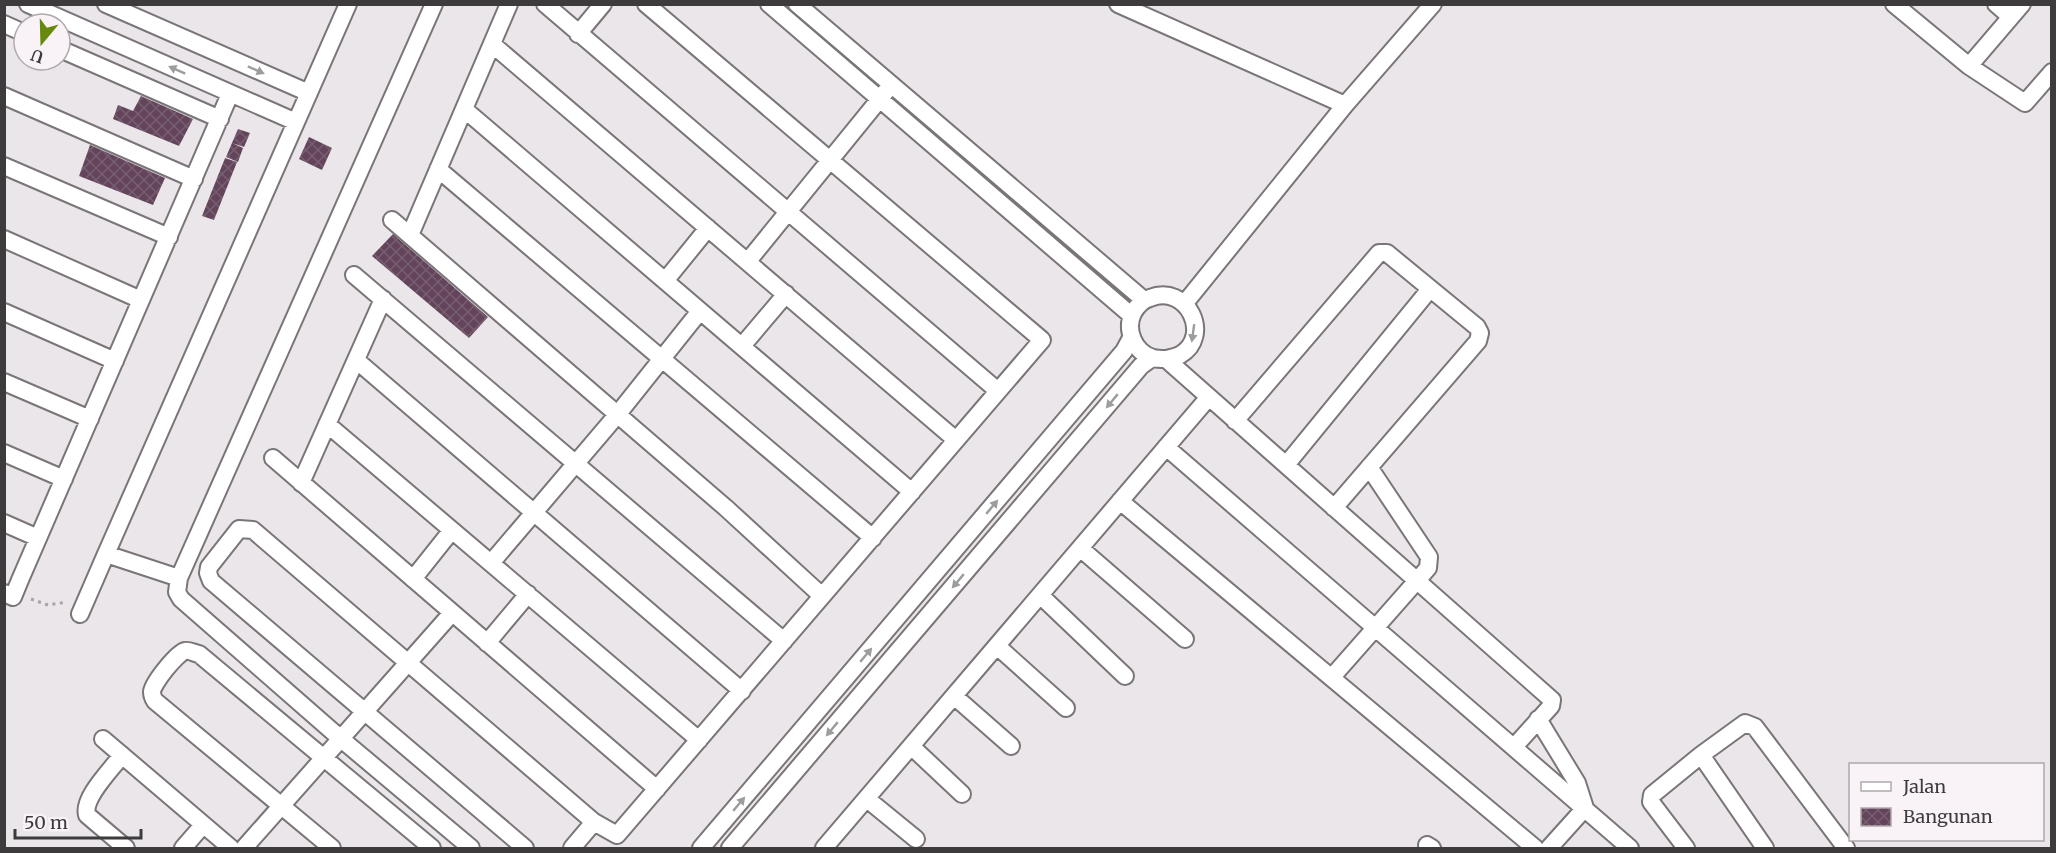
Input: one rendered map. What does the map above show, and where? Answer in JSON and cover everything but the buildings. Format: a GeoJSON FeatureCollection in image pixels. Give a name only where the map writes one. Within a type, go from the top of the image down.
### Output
{"type":"FeatureCollection","features":[{"type":"Feature","properties":{"kind":"street"},"geometry":{"type":"LineString","coordinates":[[28,4],[296,122]]}},
{"type":"Feature","properties":{"kind":"street"},"geometry":{"type":"LineString","coordinates":[[106,4],[309,93]]}},
{"type":"Feature","properties":{"kind":"street"},"geometry":{"type":"LineString","coordinates":[[80,614],[348,4]]}},
{"type":"Feature","properties":{"kind":"street"},"geometry":{"type":"LineString","coordinates":[[434,4],[179,578],[177,592],[181,599],[340,738],[471,849]]}},
{"type":"Feature","properties":{"kind":"street"},"geometry":{"type":"LineString","coordinates":[[410,235],[509,4]]}},
{"type":"Feature","properties":{"kind":"street"},"geometry":{"type":"LineString","coordinates":[[545,4],[998,392]]}},
{"type":"Feature","properties":{"kind":"street"},"geometry":{"type":"LineString","coordinates":[[578,33],[603,4]]}},
{"type":"Feature","properties":{"kind":"street"},"geometry":{"type":"LineString","coordinates":[[525,849],[211,581],[208,573],[209,567],[239,529],[252,530],[594,822],[617,836],[1042,340],[646,4]]}},
{"type":"Feature","properties":{"kind":"street"},"geometry":{"type":"LineString","coordinates":[[769,4],[1132,316]]}},
{"type":"Feature","properties":{"kind":"street"},"geometry":{"type":"LineString","coordinates":[[798,4],[1144,300]]}},
{"type":"Feature","properties":{"kind":"street"},"geometry":{"type":"LineString","coordinates":[[1118,4],[1345,105]]}},
{"type":"Feature","properties":{"kind":"street"},"geometry":{"type":"LineString","coordinates":[[1185,303],[1345,105],[1433,4]]}},
{"type":"Feature","properties":{"kind":"street"},"geometry":{"type":"LineString","coordinates":[[1894,4],[1969,66],[2025,103],[2052,72]]}},
{"type":"Feature","properties":{"kind":"street"},"geometry":{"type":"LineString","coordinates":[[1969,66],[2017,11],[1996,4]]}},
{"type":"Feature","properties":{"kind":"street"},"geometry":{"type":"LineString","coordinates":[[492,44],[956,440]]}},
{"type":"Feature","properties":{"kind":"street"},"geometry":{"type":"LineString","coordinates":[[72,54],[220,119]]}},
{"type":"Feature","properties":{"kind":"street"},"geometry":{"type":"LineString","coordinates":[[748,261],[892,84]]}},
{"type":"Feature","properties":{"kind":"street"},"geometry":{"type":"LineString","coordinates":[[4,593],[13,597],[230,94]]}},
{"type":"Feature","properties":{"kind":"street"},"geometry":{"type":"LineString","coordinates":[[4,96],[194,179]]}},
{"type":"Feature","properties":{"kind":"street"},"geometry":{"type":"LineString","coordinates":[[464,109],[912,492]]}},
{"type":"Feature","properties":{"kind":"street"},"geometry":{"type":"LineString","coordinates":[[4,166],[169,237]]}},
{"type":"Feature","properties":{"kind":"street"},"geometry":{"type":"LineString","coordinates":[[438,169],[873,538]]}},
{"type":"Feature","properties":{"kind":"street"},"geometry":{"type":"LineString","coordinates":[[392,220],[726,508],[822,596]]}},
{"type":"Feature","properties":{"kind":"street"},"geometry":{"type":"LineString","coordinates":[[665,281],[708,228]]}},
{"type":"Feature","properties":{"kind":"street"},"geometry":{"type":"LineString","coordinates":[[4,239],[141,300]]}},
{"type":"Feature","properties":{"kind":"street"},"geometry":{"type":"LineString","coordinates":[[1235,421],[1379,253],[1387,253],[1477,327],[1480,336],[1478,341],[1334,508]]}},
{"type":"Feature","properties":{"kind":"street"},"geometry":{"type":"LineString","coordinates":[[354,275],[784,640]]}},
{"type":"Feature","properties":{"kind":"street"},"geometry":{"type":"LineString","coordinates":[[1286,465],[1430,289]]}},
{"type":"Feature","properties":{"kind":"street"},"geometry":{"type":"LineString","coordinates":[[742,346],[786,294]]}},
{"type":"Feature","properties":{"kind":"street"},"geometry":{"type":"LineString","coordinates":[[730,849],[1141,366],[1159,359],[1180,354],[1191,344],[1195,330],[1193,315],[1185,303],[1172,296],[1158,294],[1144,300],[1137,306],[1132,316],[1131,338],[1139,350],[1159,359],[1209,397],[1552,700],[1551,706],[1514,747]]}},
{"type":"Feature","properties":{"kind":"street"},"geometry":{"type":"LineString","coordinates":[[301,483],[382,299]]}},
{"type":"Feature","properties":{"kind":"street"},"geometry":{"type":"LineString","coordinates":[[491,563],[617,415],[700,311]]}},
{"type":"Feature","properties":{"kind":"street"},"geometry":{"type":"LineString","coordinates":[[4,312],[115,361]]}},
{"type":"Feature","properties":{"kind":"street"},"geometry":{"type":"LineString","coordinates":[[701,849],[1124,351],[1131,338]]}},
{"type":"Feature","properties":{"kind":"street"},"geometry":{"type":"LineString","coordinates":[[356,360],[742,691]]}},
{"type":"Feature","properties":{"kind":"street"},"geometry":{"type":"LineString","coordinates":[[4,382],[90,419]]}},
{"type":"Feature","properties":{"kind":"street"},"geometry":{"type":"LineString","coordinates":[[827,848],[1209,397]]}},
{"type":"Feature","properties":{"kind":"street"},"geometry":{"type":"LineString","coordinates":[[327,424],[699,740]]}},
{"type":"Feature","properties":{"kind":"street"},"geometry":{"type":"LineString","coordinates":[[1166,447],[1630,849]]}},
{"type":"Feature","properties":{"kind":"street"},"geometry":{"type":"LineString","coordinates":[[4,453],[63,479]]}},
{"type":"Feature","properties":{"kind":"street"},"geometry":{"type":"LineString","coordinates":[[273,458],[657,789]]}},
{"type":"Feature","properties":{"kind":"street"},"geometry":{"type":"LineString","coordinates":[[1332,677],[1429,566],[1429,557],[1369,467]]}},
{"type":"Feature","properties":{"kind":"street"},"geometry":{"type":"LineString","coordinates":[[1120,501],[1534,849]]}},
{"type":"Feature","properties":{"kind":"street"},"geometry":{"type":"LineString","coordinates":[[4,523],[38,538]]}},
{"type":"Feature","properties":{"kind":"street"},"geometry":{"type":"LineString","coordinates":[[413,579],[452,530]]}},
{"type":"Feature","properties":{"kind":"street"},"geometry":{"type":"LineString","coordinates":[[1080,548],[1185,639]]}},
{"type":"Feature","properties":{"kind":"street"},"geometry":{"type":"LineString","coordinates":[[106,554],[179,578]]}},
{"type":"Feature","properties":{"kind":"street"},"geometry":{"type":"LineString","coordinates":[[487,643],[528,594]]}},
{"type":"Feature","properties":{"kind":"street"},"geometry":{"type":"LineString","coordinates":[[1040,595],[1125,676]]}},
{"type":"Feature","properties":{"kind":"street"},"geometry":{"type":"LineString","coordinates":[[244,849],[452,613]]}},
{"type":"Feature","properties":{"kind":"street"},"geometry":{"type":"LineString","coordinates":[[997,646],[1066,708]]}},
{"type":"Feature","properties":{"kind":"street"},"geometry":{"type":"LineString","coordinates":[[332,849],[155,701],[152,695],[153,687],[181,652],[185,650],[199,654],[432,849]]}},
{"type":"Feature","properties":{"kind":"street"},"geometry":{"type":"LineString","coordinates":[[954,696],[1011,746]]}},
{"type":"Feature","properties":{"kind":"street"},"geometry":{"type":"LineString","coordinates":[[1538,719],[1577,783],[1585,808]]}},
{"type":"Feature","properties":{"kind":"street"},"geometry":{"type":"LineString","coordinates":[[1683,847],[1651,802],[1652,797],[1743,724],[1753,725],[1845,849]]}},
{"type":"Feature","properties":{"kind":"street"},"geometry":{"type":"LineString","coordinates":[[103,739],[231,849]]}},
{"type":"Feature","properties":{"kind":"street"},"geometry":{"type":"LineString","coordinates":[[911,747],[962,794]]}},
{"type":"Feature","properties":{"kind":"street"},"geometry":{"type":"LineString","coordinates":[[122,755],[91,796],[86,809],[87,815],[126,849]]}},
{"type":"Feature","properties":{"kind":"street"},"geometry":{"type":"LineString","coordinates":[[1701,756],[1765,849]]}},
{"type":"Feature","properties":{"kind":"street"},"geometry":{"type":"LineString","coordinates":[[867,799],[916,840]]}},
{"type":"Feature","properties":{"kind":"street"},"geometry":{"type":"LineString","coordinates":[[1549,849],[1585,808]]}},
{"type":"Feature","properties":{"kind":"street"},"geometry":{"type":"LineString","coordinates":[[572,849],[594,822]]}},
{"type":"Feature","properties":{"kind":"street"},"geometry":{"type":"LineString","coordinates":[[183,849],[203,825]]}},
{"type":"Feature","properties":{"kind":"path"},"geometry":{"type":"LineString","coordinates":[[20,580],[25,596],[48,605],[88,598]]}}]}
